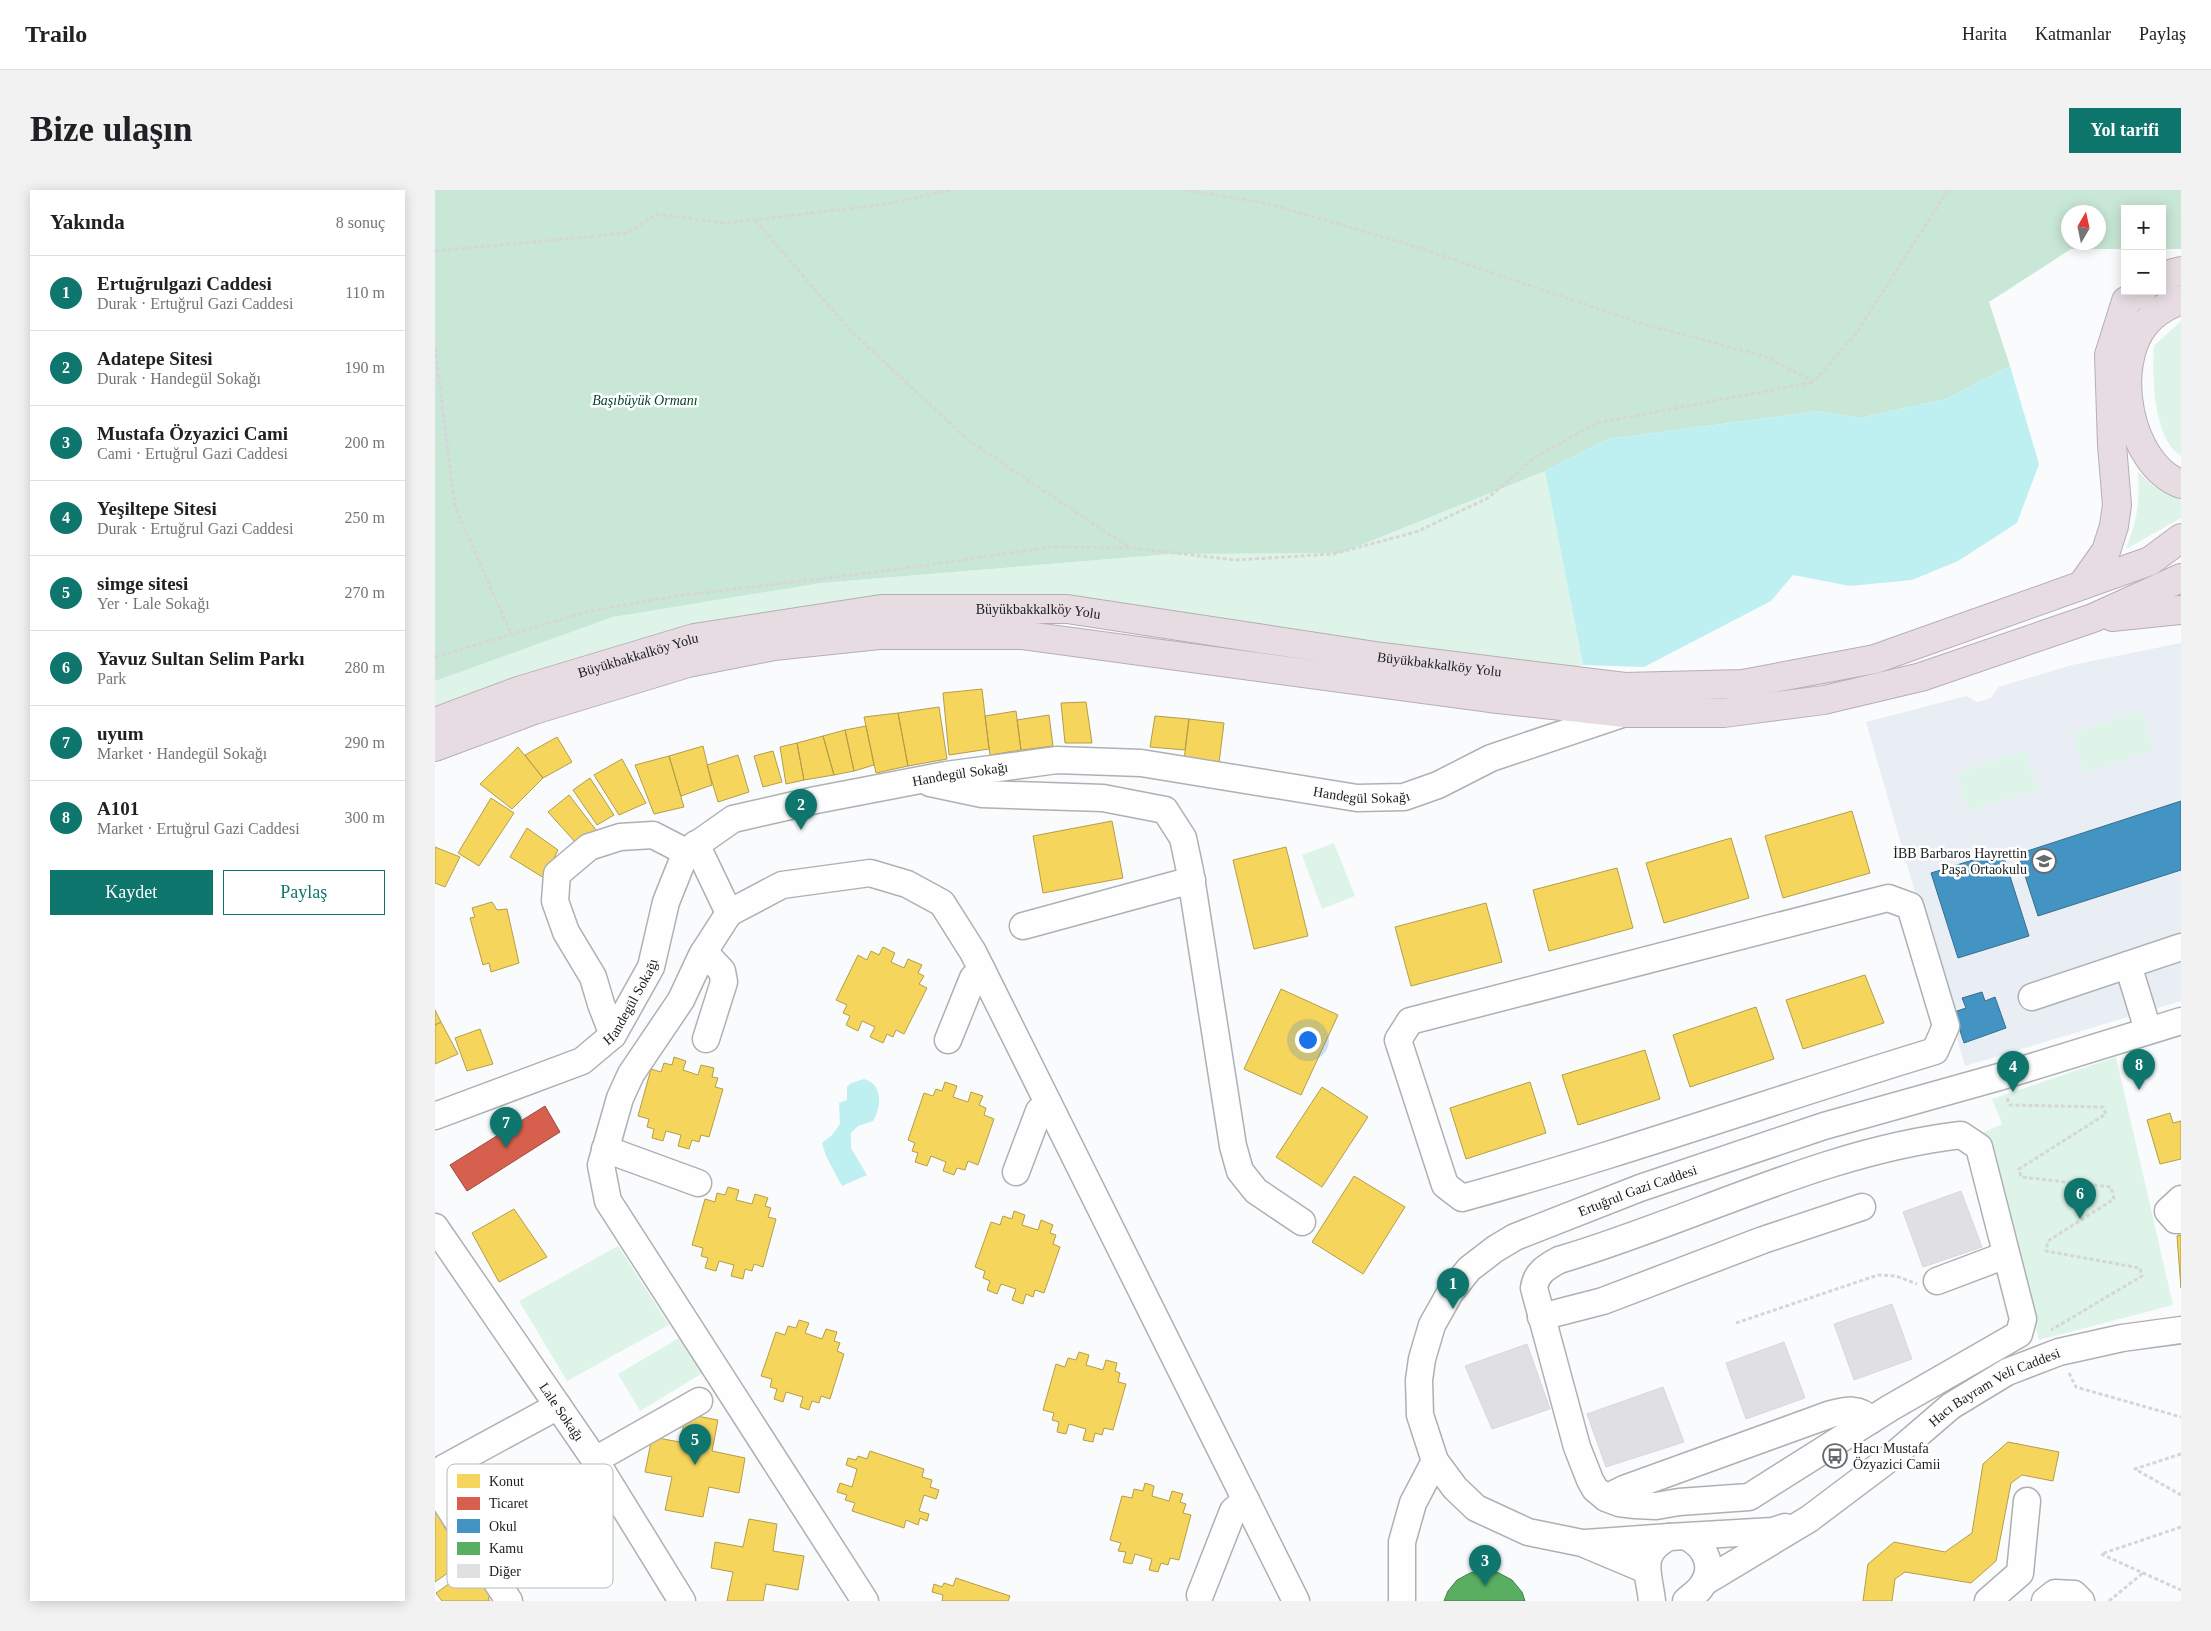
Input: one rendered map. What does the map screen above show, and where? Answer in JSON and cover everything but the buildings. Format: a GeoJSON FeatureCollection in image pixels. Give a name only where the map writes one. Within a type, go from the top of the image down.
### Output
{"type":"FeatureCollection","features":[{"type":"Feature","properties":{"kind":"highway"},"geometry":{"type":"LineString","coordinates":[[2166,277],[2181,271]]}},
{"type":"Feature","properties":{"kind":"highway"},"geometry":{"type":"LineString","coordinates":[[2082,585],[2106,551],[2115,519],[2117,504],[2111,446],[2109,356],[2127,301],[2136,295]]}},
{"type":"Feature","properties":{"kind":"highway"},"geometry":{"type":"LineString","coordinates":[[2181,300],[2165,307],[2145,324],[2133,347],[2127,380],[2128,404],[2139,442],[2152,462],[2171,480],[2181,484]]}},
{"type":"Feature","properties":{"kind":"highway","name":"Büyükbakkalköy Yolu"},"geometry":{"type":"LineString","coordinates":[[435,722],[518,691],[694,638],[881,609],[1067,609],[1382,657],[1625,687],[1743,684],[1875,659],[2150,561],[2181,538]]}},
{"type":"Feature","properties":{"kind":"highway"},"geometry":{"type":"LineString","coordinates":[[2093,618],[2181,578]]}},
{"type":"Feature","properties":{"kind":"highway"},"geometry":{"type":"LineString","coordinates":[[2093,618],[2181,610]]}},
{"type":"Feature","properties":{"kind":"highway","name":"Büyükbakkalköy Yolu"},"geometry":{"type":"LineString","coordinates":[[435,747],[534,710],[688,663],[774,646],[879,635],[1021,635],[1489,698],[1625,713],[1724,713],[1824,700],[1921,677],[2093,618]]}},
{"type":"Feature","properties":{"kind":"highway"},"geometry":{"type":"LineString","coordinates":[[1625,713],[1651,686]]}},
{"type":"Feature","properties":{"kind":"street","name":"Handegül Sokağı"},"geometry":{"type":"LineString","coordinates":[[435,1116],[582,1061],[613,1034],[651,967],[666,902],[691,848],[733,818],[916,780],[1057,760],[1141,763],[1357,798],[1404,797],[1438,785],[1491,758],[1625,713]]}},
{"type":"Feature","properties":{"kind":"street"},"geometry":{"type":"LineString","coordinates":[[916,780],[982,794],[1103,798],[1165,810],[1183,838],[1192,880],[1233,1146],[1240,1171],[1256,1191],[1302,1222]]}},
{"type":"Feature","properties":{"kind":"street"},"geometry":{"type":"LineString","coordinates":[[613,1034],[593,977],[566,932],[555,901],[557,874],[589,847],[620,837],[653,834],[691,848],[729,913]]}},
{"type":"Feature","properties":{"kind":"street"},"geometry":{"type":"LineString","coordinates":[[865,1601],[608,1201],[601,1165],[620,1098],[631,1074],[681,1000],[704,952],[729,913],[782,885],[870,873],[907,884],[942,903],[982,970],[1296,1601]]}},
{"type":"Feature","properties":{"kind":"street"},"geometry":{"type":"LineString","coordinates":[[1023,926],[1192,880]]}},
{"type":"Feature","properties":{"kind":"street"},"geometry":{"type":"LineString","coordinates":[[1887,898],[1911,906],[1945,1026],[1935,1051],[1811,1089],[1544,1176],[1463,1198],[1445,1185],[1398,1040],[1410,1021],[1420,1018],[1887,898]]}},
{"type":"Feature","properties":{"kind":"street"},"geometry":{"type":"LineString","coordinates":[[2032,997],[2181,947]]}},
{"type":"Feature","properties":{"kind":"street"},"geometry":{"type":"LineString","coordinates":[[704,952],[722,972],[724,982],[706,1039]]}},
{"type":"Feature","properties":{"kind":"street"},"geometry":{"type":"LineString","coordinates":[[2128,965],[2148,1030]]}},
{"type":"Feature","properties":{"kind":"street"},"geometry":{"type":"LineString","coordinates":[[949,1040],[973,978],[982,970]]}},
{"type":"Feature","properties":{"kind":"street","name":"Ertuğrul Gazi Caddesi"},"geometry":{"type":"LineString","coordinates":[[1809,1519],[1773,1531],[1582,1543],[1528,1532],[1476,1508],[1455,1488],[1435,1462],[1420,1415],[1419,1380],[1426,1341],[1445,1301],[1469,1268],[1495,1248],[1515,1237],[1640,1188],[1824,1126],[2181,1021]]}},
{"type":"Feature","properties":{"kind":"street"},"geometry":{"type":"LineString","coordinates":[[1811,1089],[1824,1126]]}},
{"type":"Feature","properties":{"kind":"street"},"geometry":{"type":"LineString","coordinates":[[1016,1172],[1039,1110],[1048,1104]]}},
{"type":"Feature","properties":{"kind":"street"},"geometry":{"type":"LineString","coordinates":[[1961,1135],[1979,1146],[2023,1319],[2019,1334],[1871,1420],[1749,1497],[1679,1502],[1656,1506],[1619,1503],[1606,1498],[1595,1489],[1577,1447],[1541,1317],[1534,1288],[1538,1275],[1551,1264],[1860,1154],[1961,1135]]}},
{"type":"Feature","properties":{"kind":"street"},"geometry":{"type":"LineString","coordinates":[[605,1149],[698,1183]]}},
{"type":"Feature","properties":{"kind":"street"},"geometry":{"type":"LineString","coordinates":[[2181,1198],[2168,1211],[2176,1220],[2181,1220]]}},
{"type":"Feature","properties":{"kind":"street"},"geometry":{"type":"LineString","coordinates":[[1541,1317],[1603,1301],[1763,1240],[1862,1207]]}},
{"type":"Feature","properties":{"kind":"street"},"geometry":{"type":"LineString","coordinates":[[1567,1218],[1576,1255]]}},
{"type":"Feature","properties":{"kind":"street","name":"Lale Sokağı"},"geometry":{"type":"LineString","coordinates":[[435,1227],[597,1464]]}},
{"type":"Feature","properties":{"kind":"street"},"geometry":{"type":"LineString","coordinates":[[1937,1281],[2006,1255]]}},
{"type":"Feature","properties":{"kind":"street","name":"Hacı Bayram Veli Caddesi"},"geometry":{"type":"LineString","coordinates":[[1809,1519],[1894,1454],[1951,1406],[2007,1372],[2059,1352],[2122,1338],[2181,1330]]}},
{"type":"Feature","properties":{"kind":"street"},"geometry":{"type":"LineString","coordinates":[[595,1460],[699,1401]]}},
{"type":"Feature","properties":{"kind":"street"},"geometry":{"type":"LineString","coordinates":[[462,1464],[558,1406]]}},
{"type":"Feature","properties":{"kind":"street"},"geometry":{"type":"LineString","coordinates":[[1606,1498],[1624,1489],[1831,1414],[1847,1410],[1859,1411],[1871,1420]]}},
{"type":"Feature","properties":{"kind":"street"},"geometry":{"type":"LineString","coordinates":[[1402,1601],[1402,1542],[1413,1503],[1435,1462]]}},
{"type":"Feature","properties":{"kind":"street"},"geometry":{"type":"LineString","coordinates":[[440,1477],[447,1490]]}},
{"type":"Feature","properties":{"kind":"street","name":"Lale Sokağı"},"geometry":{"type":"LineString","coordinates":[[613,1489],[682,1601]]}},
{"type":"Feature","properties":{"kind":"street"},"geometry":{"type":"LineString","coordinates":[[1200,1596],[1233,1511],[1245,1500]]}},
{"type":"Feature","properties":{"kind":"street"},"geometry":{"type":"LineString","coordinates":[[1988,1601],[2020,1573],[2027,1501]]}},
{"type":"Feature","properties":{"kind":"street"},"geometry":{"type":"LineString","coordinates":[[1694,1593],[1709,1570],[1704,1550],[1697,1542],[1678,1537],[1659,1542],[1651,1550],[1647,1560],[1649,1585],[1673,1598],[1694,1593],[1809,1519]]}},
{"type":"Feature","properties":{"kind":"street","name":"Ertuğrul Gazi Caddesi"},"geometry":{"type":"LineString","coordinates":[[1582,1543],[1649,1585]]}},
{"type":"Feature","properties":{"kind":"street"},"geometry":{"type":"LineString","coordinates":[[502,1588],[509,1601]]}},
{"type":"Feature","properties":{"kind":"street"},"geometry":{"type":"LineString","coordinates":[[2045,1601],[2055,1593],[2075,1594],[2081,1601]]}},
{"type":"Feature","properties":{"kind":"path"},"geometry":{"type":"LineString","coordinates":[[435,251],[628,233],[656,214],[727,223],[887,204],[950,190]]}},
{"type":"Feature","properties":{"kind":"path"},"geometry":{"type":"LineString","coordinates":[[1184,190],[1270,204],[1411,245],[1643,324],[1764,356],[1814,382]]}},
{"type":"Feature","properties":{"kind":"path"},"geometry":{"type":"LineString","coordinates":[[435,657],[512,636],[586,612],[677,596],[900,569],[1050,547],[1131,548],[1236,560],[1333,554],[1416,532],[1488,498],[1535,457],[1597,423],[1814,382],[1857,332],[1948,190]]}},
{"type":"Feature","properties":{"kind":"path"},"geometry":{"type":"LineString","coordinates":[[754,220],[849,329],[968,440],[1131,548]]}},
{"type":"Feature","properties":{"kind":"path"},"geometry":{"type":"LineString","coordinates":[[435,348],[455,507],[512,636]]}},
{"type":"Feature","properties":{"kind":"path"},"geometry":{"type":"LineString","coordinates":[[1999,1076],[2010,1105],[2103,1107],[2106,1114],[2019,1169],[2021,1176],[2111,1187],[2114,1199],[2048,1241],[2046,1251],[2140,1268],[2142,1276],[2050,1330],[2076,1387],[2181,1417]]}},
{"type":"Feature","properties":{"kind":"path"},"geometry":{"type":"LineString","coordinates":[[1736,1323],[1878,1275],[1896,1276],[1922,1284],[1937,1281]]}},
{"type":"Feature","properties":{"kind":"path"},"geometry":{"type":"LineString","coordinates":[[2181,1454],[2135,1470],[2181,1495]]}},
{"type":"Feature","properties":{"kind":"path"},"geometry":{"type":"LineString","coordinates":[[2181,1527],[2101,1554],[2181,1590]]}},
{"type":"Feature","properties":{"kind":"path"},"geometry":{"type":"LineString","coordinates":[[2109,1601],[2143,1573]]}},
{"type":"Feature","properties":{"kind":"shaded area","name":"İBB Barbaros Hayrettin Paşa Ortaokulu"},"geometry":{"type":"Polygon","coordinates":[[[2181,643],[2181,1001],[1965,1066],[1866,722],[1966,696],[1977,702],[1991,698],[1998,687],[2072,665],[2181,643]]]}},
{"type":"Feature","properties":{"kind":"green space","name":"Başıbüyük Ormanı"},"geometry":{"type":"Polygon","coordinates":[[[435,190],[2181,190],[2181,249],[2166,249],[2166,205],[2121,205],[2121,249],[2106,249],[2106,205],[2061,205],[2061,250],[2069,250],[1989,302],[2010,366],[1946,399],[1859,418],[1819,411],[1608,439],[1545,471],[1341,553],[1171,554],[821,583],[613,617],[435,681],[435,190]]]}},
{"type":"Feature","properties":{"kind":"green space"},"geometry":{"type":"Polygon","coordinates":[[[2181,321],[2181,456],[2172,448],[2160,422],[2154,390],[2153,359],[2154,346],[2181,321]]]}},
{"type":"Feature","properties":{"kind":"green space"},"geometry":{"type":"Polygon","coordinates":[[[1545,471],[1583,665],[1568,671],[951,603],[435,710],[435,681],[613,617],[821,583],[1171,554],[1341,553],[1545,471]]]}},
{"type":"Feature","properties":{"kind":"green space"},"geometry":{"type":"Polygon","coordinates":[[[2138,472],[2154,486],[2181,500],[2181,518],[2126,549],[2137,512],[2139,493],[2138,472]]]}},
{"type":"Feature","properties":{"kind":"green space"},"geometry":{"type":"Polygon","coordinates":[[[2141,711],[2154,750],[2085,773],[2072,734],[2141,711]]]}},
{"type":"Feature","properties":{"kind":"green space"},"geometry":{"type":"Polygon","coordinates":[[[2025,750],[2038,789],[1969,812],[1956,773],[2025,750]]]}},
{"type":"Feature","properties":{"kind":"green space"},"geometry":{"type":"Polygon","coordinates":[[[1334,843],[1355,896],[1322,909],[1302,855],[1334,843]]]}},
{"type":"Feature","properties":{"kind":"green space"},"geometry":{"type":"Polygon","coordinates":[[[2116,1057],[2173,1305],[2039,1340],[1983,1133],[2002,1124],[1992,1099],[2116,1057]]]}},
{"type":"Feature","properties":{"kind":"green space"},"geometry":{"type":"Polygon","coordinates":[[[618,1246],[669,1325],[567,1381],[519,1301],[618,1246]]]}},
{"type":"Feature","properties":{"kind":"green space"},"geometry":{"type":"Polygon","coordinates":[[[684,1335],[706,1371],[640,1411],[618,1374],[684,1335]]]}},
{"type":"Feature","properties":{"kind":"water"},"geometry":{"type":"Polygon","coordinates":[[[2010,366],[2039,464],[2017,523],[1958,561],[1912,580],[1850,586],[1793,575],[1771,601],[1644,667],[1583,665],[1545,471],[1608,439],[1819,411],[1859,418],[1946,399],[2010,366]]]}},
{"type":"Feature","properties":{"kind":"water"},"geometry":{"type":"Polygon","coordinates":[[[864,1079],[875,1086],[878,1091],[878,1109],[873,1121],[858,1126],[851,1133],[851,1148],[867,1175],[842,1186],[826,1156],[822,1143],[832,1135],[840,1124],[839,1103],[847,1100],[847,1087],[851,1083],[864,1079]]]}},
{"type":"Feature","properties":{"kind":"place","name":"Adatepe Sitesi"},"geometry":{"type":"Point","coordinates":[801,830]}},
{"type":"Feature","properties":{"kind":"place","name":"İBB Barbaros Hayrettin Paşa Ortaokulu"},"geometry":{"type":"Point","coordinates":[2044,861]}},
{"type":"Feature","properties":{"kind":"place","name":"A101"},"geometry":{"type":"Point","coordinates":[2139,1090]}},
{"type":"Feature","properties":{"kind":"place","name":"Yeşiltepe Sitesi"},"geometry":{"type":"Point","coordinates":[2013,1092]}},
{"type":"Feature","properties":{"kind":"place","name":"uyum"},"geometry":{"type":"Point","coordinates":[506,1148]}},
{"type":"Feature","properties":{"kind":"place","name":"Yavuz Sultan Selim Parkı"},"geometry":{"type":"Point","coordinates":[2080,1219]}},
{"type":"Feature","properties":{"kind":"place","name":"Ertuğrulgazi Caddesi"},"geometry":{"type":"Point","coordinates":[1453,1309]}},
{"type":"Feature","properties":{"kind":"place","name":"Hacı Mustafa Özyazici Camii"},"geometry":{"type":"Point","coordinates":[1835,1456]}},
{"type":"Feature","properties":{"kind":"place","name":"simge sitesi"},"geometry":{"type":"Point","coordinates":[695,1465]}},
{"type":"Feature","properties":{"kind":"place","name":"Mustafa Özyazici Cami"},"geometry":{"type":"Point","coordinates":[1485,1586]}}]}
